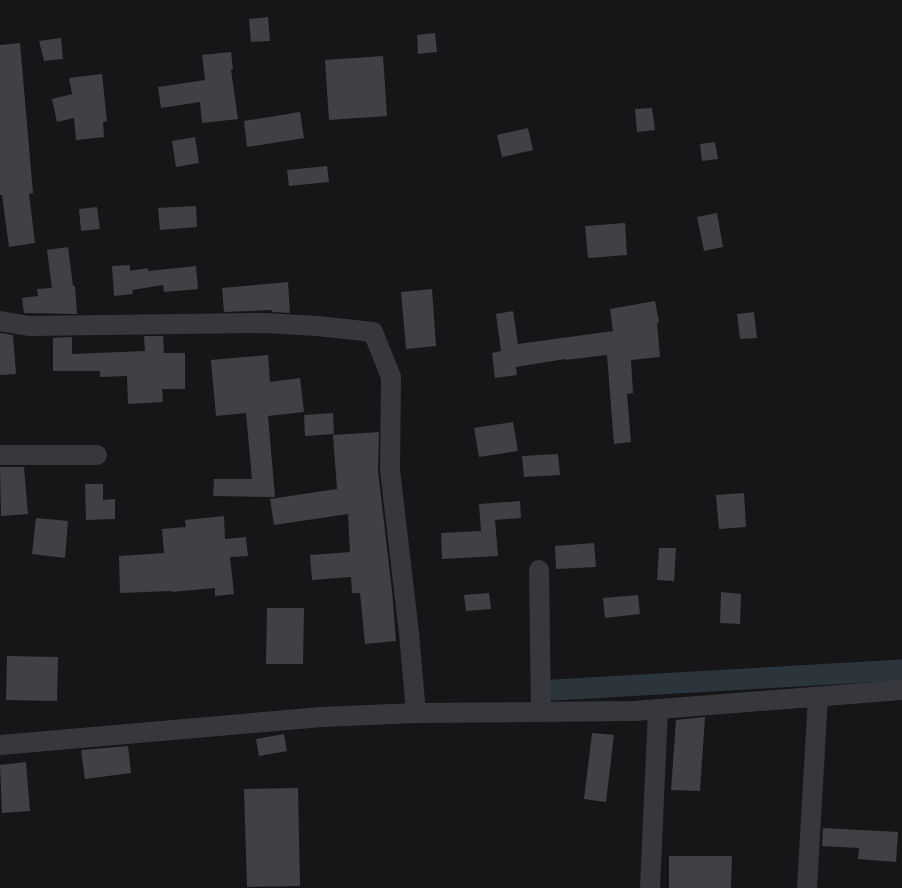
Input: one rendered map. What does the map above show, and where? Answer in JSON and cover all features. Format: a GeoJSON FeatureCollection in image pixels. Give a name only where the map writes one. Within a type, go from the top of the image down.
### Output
{"type":"FeatureCollection","features":[{"type":"Feature","properties":{"kind":"street"},"geometry":{"type":"LineString","coordinates":[[0,320],[29,326],[265,323],[373,332],[391,377],[390,470],[409,633],[416,713]]}},
{"type":"Feature","properties":{"kind":"street"},"geometry":{"type":"LineString","coordinates":[[0,455],[97,455]]}},
{"type":"Feature","properties":{"kind":"street"},"geometry":{"type":"LineString","coordinates":[[538,570],[541,712]]}},
{"type":"Feature","properties":{"kind":"street"},"geometry":{"type":"LineString","coordinates":[[0,744],[321,718],[416,713],[634,712],[902,690]]}},
{"type":"Feature","properties":{"kind":"street"},"geometry":{"type":"LineString","coordinates":[[807,888],[818,697]]}},
{"type":"Feature","properties":{"kind":"street"},"geometry":{"type":"LineString","coordinates":[[650,888],[658,709]]}},
{"type":"Feature","properties":{"kind":"building"},"geometry":{"type":"Polygon","coordinates":[[[268,17],[270,41],[251,42],[249,19],[268,17]]]}},
{"type":"Feature","properties":{"kind":"building"},"geometry":{"type":"Polygon","coordinates":[[[435,33],[437,52],[418,54],[417,35],[435,33]]]}},
{"type":"Feature","properties":{"kind":"building"},"geometry":{"type":"Polygon","coordinates":[[[61,38],[63,59],[44,61],[39,41],[61,38]]]}},
{"type":"Feature","properties":{"kind":"building"},"geometry":{"type":"Polygon","coordinates":[[[20,43],[33,193],[29,194],[35,243],[9,247],[2,195],[0,195],[0,45],[20,43]]]}},
{"type":"Feature","properties":{"kind":"building"},"geometry":{"type":"Polygon","coordinates":[[[231,52],[233,69],[231,70],[238,119],[202,123],[200,102],[161,108],[158,87],[205,80],[202,55],[231,52]]]}},
{"type":"Feature","properties":{"kind":"building"},"geometry":{"type":"Polygon","coordinates":[[[383,56],[387,116],[329,120],[325,60],[383,56]]]}},
{"type":"Feature","properties":{"kind":"building"},"geometry":{"type":"Polygon","coordinates":[[[102,74],[107,121],[103,122],[104,137],[76,140],[74,118],[57,122],[52,99],[72,94],[69,78],[102,74]]]}},
{"type":"Feature","properties":{"kind":"building"},"geometry":{"type":"Polygon","coordinates":[[[652,108],[655,130],[637,132],[635,109],[652,108]]]}},
{"type":"Feature","properties":{"kind":"building"},"geometry":{"type":"Polygon","coordinates":[[[300,112],[304,138],[247,147],[244,121],[300,112]]]}},
{"type":"Feature","properties":{"kind":"building"},"geometry":{"type":"Polygon","coordinates":[[[528,128],[533,150],[502,157],[497,135],[528,128]]]}},
{"type":"Feature","properties":{"kind":"building"},"geometry":{"type":"Polygon","coordinates":[[[195,137],[199,163],[176,167],[172,141],[195,137]]]}},
{"type":"Feature","properties":{"kind":"building"},"geometry":{"type":"Polygon","coordinates":[[[715,142],[718,159],[702,161],[700,144],[715,142]]]}},
{"type":"Feature","properties":{"kind":"building"},"geometry":{"type":"Polygon","coordinates":[[[327,166],[329,182],[289,186],[287,170],[327,166]]]}},
{"type":"Feature","properties":{"kind":"building"},"geometry":{"type":"Polygon","coordinates":[[[196,206],[197,227],[160,230],[158,208],[196,206]]]}},
{"type":"Feature","properties":{"kind":"building"},"geometry":{"type":"Polygon","coordinates":[[[97,207],[100,229],[81,231],[79,209],[97,207]]]}},
{"type":"Feature","properties":{"kind":"building"},"geometry":{"type":"Polygon","coordinates":[[[717,213],[723,247],[704,251],[697,217],[717,213]]]}},
{"type":"Feature","properties":{"kind":"building"},"geometry":{"type":"Polygon","coordinates":[[[625,223],[627,255],[588,258],[585,226],[625,223]]]}},
{"type":"Feature","properties":{"kind":"building"},"geometry":{"type":"Polygon","coordinates":[[[68,247],[73,286],[75,286],[77,314],[24,313],[22,298],[38,296],[37,289],[52,288],[47,250],[68,247]]]}},
{"type":"Feature","properties":{"kind":"building"},"geometry":{"type":"Polygon","coordinates":[[[130,265],[130,271],[148,268],[148,271],[196,266],[198,289],[164,292],[163,285],[132,290],[133,294],[114,296],[112,266],[130,265]]]}},
{"type":"Feature","properties":{"kind":"building"},"geometry":{"type":"Polygon","coordinates":[[[288,282],[290,313],[272,312],[272,310],[224,312],[222,288],[288,282]]]}},
{"type":"Feature","properties":{"kind":"building"},"geometry":{"type":"Polygon","coordinates":[[[432,289],[436,346],[406,349],[401,292],[432,289]]]}},
{"type":"Feature","properties":{"kind":"building"},"geometry":{"type":"Polygon","coordinates":[[[655,301],[659,322],[657,323],[660,357],[631,360],[633,393],[627,394],[631,442],[614,444],[607,355],[565,359],[516,367],[517,375],[495,378],[492,353],[501,351],[496,314],[513,311],[518,344],[613,331],[610,309],[655,301]]]}},
{"type":"Feature","properties":{"kind":"building"},"geometry":{"type":"Polygon","coordinates":[[[754,312],[757,338],[740,339],[737,314],[754,312]]]}},
{"type":"Feature","properties":{"kind":"building"},"geometry":{"type":"Polygon","coordinates":[[[0,333],[13,335],[16,374],[0,375],[0,333]]]}},
{"type":"Feature","properties":{"kind":"building"},"geometry":{"type":"Polygon","coordinates":[[[144,336],[163,336],[164,353],[185,353],[185,389],[162,389],[163,402],[128,404],[127,376],[100,377],[100,371],[53,371],[53,338],[72,337],[72,354],[145,351],[144,336]]]}},
{"type":"Feature","properties":{"kind":"building"},"geometry":{"type":"Polygon","coordinates":[[[268,355],[270,382],[300,378],[304,412],[268,416],[275,497],[213,496],[214,479],[252,479],[246,413],[216,416],[211,360],[268,355]]]}},
{"type":"Feature","properties":{"kind":"building"},"geometry":{"type":"Polygon","coordinates":[[[333,413],[334,434],[305,436],[304,415],[333,413]]]}},
{"type":"Feature","properties":{"kind":"building"},"geometry":{"type":"Polygon","coordinates":[[[513,422],[518,451],[479,457],[474,428],[513,422]]]}},
{"type":"Feature","properties":{"kind":"building"},"geometry":{"type":"Polygon","coordinates":[[[379,432],[378,471],[396,641],[365,644],[360,593],[352,593],[351,577],[312,580],[310,555],[350,552],[348,514],[274,525],[270,499],[337,489],[333,435],[379,432]]]}},
{"type":"Feature","properties":{"kind":"building"},"geometry":{"type":"Polygon","coordinates":[[[558,454],[560,475],[524,477],[522,456],[558,454]]]}},
{"type":"Feature","properties":{"kind":"building"},"geometry":{"type":"Polygon","coordinates":[[[0,467],[24,467],[28,514],[1,516],[0,467]]]}},
{"type":"Feature","properties":{"kind":"building"},"geometry":{"type":"Polygon","coordinates":[[[85,484],[103,484],[103,500],[115,499],[115,519],[86,520],[85,484]]]}},
{"type":"Feature","properties":{"kind":"building"},"geometry":{"type":"Polygon","coordinates":[[[744,493],[746,527],[719,529],[716,495],[744,493]]]}},
{"type":"Feature","properties":{"kind":"building"},"geometry":{"type":"Polygon","coordinates":[[[520,501],[521,518],[495,520],[498,556],[442,559],[441,533],[481,531],[479,504],[520,501]]]}},
{"type":"Feature","properties":{"kind":"building"},"geometry":{"type":"Polygon","coordinates":[[[224,516],[225,539],[246,537],[248,556],[230,557],[234,594],[215,596],[215,588],[172,592],[120,593],[119,556],[164,553],[162,529],[186,527],[185,520],[224,516]]]}},
{"type":"Feature","properties":{"kind":"building"},"geometry":{"type":"Polygon","coordinates":[[[36,518],[68,521],[65,558],[32,554],[36,518]]]}},
{"type":"Feature","properties":{"kind":"building"},"geometry":{"type":"Polygon","coordinates":[[[594,543],[596,567],[556,569],[555,546],[594,543]]]}},
{"type":"Feature","properties":{"kind":"building"},"geometry":{"type":"Polygon","coordinates":[[[659,548],[676,548],[674,581],[657,580],[659,548]]]}},
{"type":"Feature","properties":{"kind":"building"},"geometry":{"type":"Polygon","coordinates":[[[721,592],[741,594],[740,624],[720,623],[721,592]]]}},
{"type":"Feature","properties":{"kind":"building"},"geometry":{"type":"Polygon","coordinates":[[[489,593],[491,609],[466,611],[464,595],[489,593]]]}},
{"type":"Feature","properties":{"kind":"building"},"geometry":{"type":"Polygon","coordinates":[[[638,595],[640,614],[605,618],[603,598],[638,595]]]}},
{"type":"Feature","properties":{"kind":"building"},"geometry":{"type":"Polygon","coordinates":[[[267,608],[304,608],[303,664],[266,664],[267,608]]]}},
{"type":"Feature","properties":{"kind":"building"},"geometry":{"type":"Polygon","coordinates":[[[7,656],[58,657],[57,701],[6,700],[7,656]]]}},
{"type":"Feature","properties":{"kind":"building"},"geometry":{"type":"Polygon","coordinates":[[[705,717],[700,791],[671,790],[676,720],[705,717]]]}},
{"type":"Feature","properties":{"kind":"building"},"geometry":{"type":"Polygon","coordinates":[[[592,733],[614,735],[606,802],[584,799],[592,733]]]}},
{"type":"Feature","properties":{"kind":"building"},"geometry":{"type":"Polygon","coordinates":[[[284,734],[287,751],[259,756],[256,739],[284,734]]]}},
{"type":"Feature","properties":{"kind":"building"},"geometry":{"type":"Polygon","coordinates":[[[128,746],[131,773],[85,779],[81,750],[128,746]]]}},
{"type":"Feature","properties":{"kind":"building"},"geometry":{"type":"Polygon","coordinates":[[[26,762],[30,811],[2,813],[0,765],[26,762]]]}},
{"type":"Feature","properties":{"kind":"building"},"geometry":{"type":"Polygon","coordinates":[[[298,788],[300,886],[247,887],[244,789],[298,788]]]}},
{"type":"Feature","properties":{"kind":"building"},"geometry":{"type":"Polygon","coordinates":[[[823,828],[898,832],[896,862],[858,859],[859,848],[822,846],[823,828]]]}},
{"type":"Feature","properties":{"kind":"building"},"geometry":{"type":"Polygon","coordinates":[[[669,856],[732,856],[731,888],[669,888],[669,856]]]}},
{"type":"Feature","properties":{"kind":"waterway"},"geometry":{"type":"LineString","coordinates":[[554,690],[902,670]]}}]}
